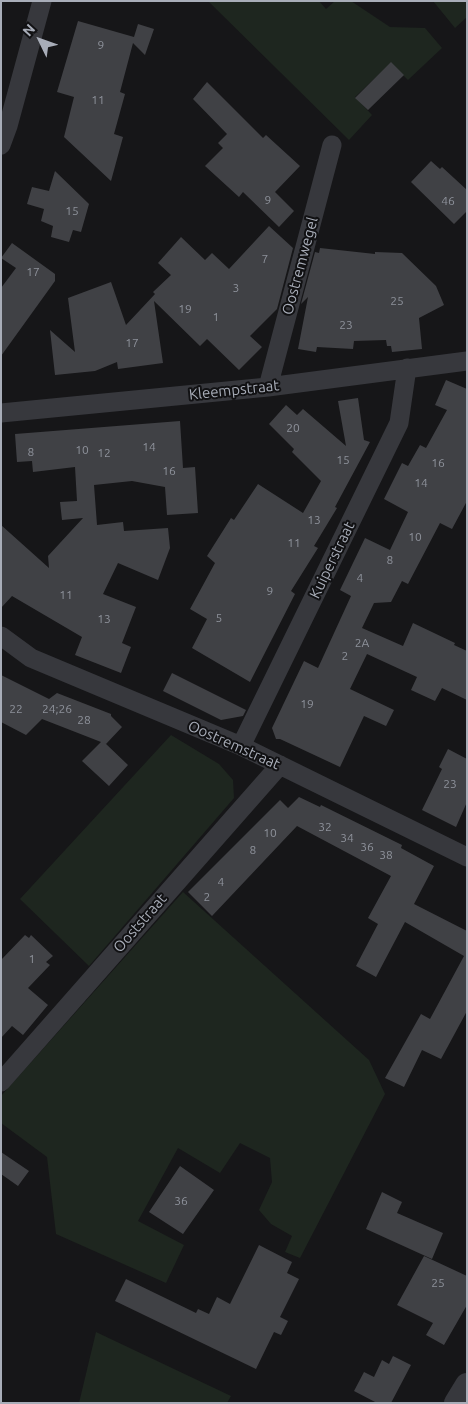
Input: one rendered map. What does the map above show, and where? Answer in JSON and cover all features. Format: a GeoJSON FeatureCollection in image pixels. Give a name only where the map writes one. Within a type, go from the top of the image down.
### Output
{"type":"FeatureCollection","features":[{"type":"Feature","properties":{"kind":"street"},"geometry":{"type":"LineString","coordinates":[[1,145],[8,126],[42,1]]}},
{"type":"Feature","properties":{"kind":"street","name":"Oostremwegel"},"geometry":{"type":"LineString","coordinates":[[268,387],[332,145]]}},
{"type":"Feature","properties":{"kind":"street","name":"Kleempstraat"},"geometry":{"type":"LineString","coordinates":[[1,413],[268,387],[467,361]]}},
{"type":"Feature","properties":{"kind":"street","name":"Kuiperstraat"},"geometry":{"type":"LineString","coordinates":[[241,746],[399,424],[407,368]]}},
{"type":"Feature","properties":{"kind":"street","name":"Oostremstraat"},"geometry":{"type":"LineString","coordinates":[[1,636],[31,658],[241,746],[467,857]]}},
{"type":"Feature","properties":{"kind":"street","name":"Ooststraat"},"geometry":{"type":"LineString","coordinates":[[1,1082],[280,765]]}},
{"type":"Feature","properties":{"kind":"street"},"geometry":{"type":"LineString","coordinates":[[456,1403],[467,1385]]}},
{"type":"Feature","properties":{"kind":"shaded area"},"geometry":{"type":"Polygon","coordinates":[[[208,1],[319,1],[326,9],[335,1],[351,1],[390,27],[425,28],[442,48],[408,80],[391,63],[355,97],[372,115],[349,140],[208,1]]]}},
{"type":"Feature","properties":{"kind":"shaded area"},"geometry":{"type":"Polygon","coordinates":[[[433,1],[467,1],[467,17],[455,28],[433,1]]]}},
{"type":"Feature","properties":{"kind":"shaded area"},"geometry":{"type":"Polygon","coordinates":[[[171,735],[219,764],[233,780],[234,798],[89,966],[20,899],[171,735]]]}},
{"type":"Feature","properties":{"kind":"shaded area"},"geometry":{"type":"Polygon","coordinates":[[[183,892],[369,1060],[385,1094],[300,1258],[285,1252],[292,1236],[271,1224],[259,1210],[272,1182],[270,1158],[240,1143],[220,1173],[178,1148],[138,1221],[184,1245],[166,1283],[56,1234],[47,1157],[1,1123],[1,1096],[183,892]]]}},
{"type":"Feature","properties":{"kind":"shaded area"},"geometry":{"type":"Polygon","coordinates":[[[96,1332],[231,1396],[227,1403],[79,1403],[96,1332]]]}},
{"type":"Feature","properties":{"kind":"building"},"geometry":{"type":"Polygon","coordinates":[[[78,21],[134,37],[138,24],[154,29],[145,55],[133,43],[120,92],[125,94],[114,134],[123,137],[111,181],[64,137],[74,97],[57,92],[78,21]]]}},
{"type":"Feature","properties":{"kind":"building"},"geometry":{"type":"Polygon","coordinates":[[[391,62],[404,75],[368,110],[355,98],[391,62]]]}},
{"type":"Feature","properties":{"kind":"building"},"geometry":{"type":"Polygon","coordinates":[[[207,82],[263,138],[266,135],[300,166],[275,192],[294,211],[279,227],[243,192],[239,197],[205,166],[223,148],[218,143],[227,134],[193,99],[207,82]]]}},
{"type":"Feature","properties":{"kind":"building"},"geometry":{"type":"Polygon","coordinates":[[[431,161],[440,169],[442,167],[467,190],[467,211],[454,224],[411,182],[431,161]]]}},
{"type":"Feature","properties":{"kind":"building"},"geometry":{"type":"Polygon","coordinates":[[[55,171],[89,204],[81,232],[73,230],[69,242],[51,237],[53,226],[41,221],[44,209],[27,204],[32,187],[49,191],[55,171]]]}},
{"type":"Feature","properties":{"kind":"building"},"geometry":{"type":"Polygon","coordinates":[[[269,226],[293,248],[277,309],[250,336],[262,347],[239,370],[207,339],[200,346],[154,301],[163,363],[118,369],[117,362],[95,371],[55,375],[50,330],[75,352],[68,298],[111,282],[126,325],[155,294],[153,292],[171,275],[158,263],[181,237],[205,260],[212,253],[229,269],[269,226]]]}},
{"type":"Feature","properties":{"kind":"building"},"geometry":{"type":"Polygon","coordinates":[[[12,243],[55,274],[55,281],[1,356],[1,288],[16,268],[1,258],[12,243]]]}},
{"type":"Feature","properties":{"kind":"building"},"geometry":{"type":"Polygon","coordinates":[[[320,248],[375,254],[375,252],[402,253],[436,286],[444,305],[419,318],[422,349],[392,352],[391,346],[387,346],[386,340],[354,341],[353,349],[317,347],[316,352],[298,349],[308,297],[301,304],[315,252],[319,253],[320,248]]]}},
{"type":"Feature","properties":{"kind":"building"},"geometry":{"type":"Polygon","coordinates":[[[446,380],[467,389],[467,501],[452,529],[440,523],[408,584],[402,581],[391,602],[374,603],[362,628],[403,646],[413,623],[455,643],[454,645],[467,651],[467,700],[442,688],[435,701],[411,690],[417,677],[367,654],[350,689],[394,710],[386,726],[364,716],[340,767],[280,739],[276,739],[272,728],[304,661],[318,668],[351,596],[340,590],[365,538],[390,550],[408,512],[384,499],[402,463],[408,466],[420,445],[426,448],[447,410],[435,405],[446,380]]]}},
{"type":"Feature","properties":{"kind":"building"},"geometry":{"type":"Polygon","coordinates":[[[358,398],[364,440],[370,442],[335,507],[337,508],[314,546],[318,548],[291,591],[295,594],[250,682],[192,648],[207,619],[190,609],[215,563],[207,556],[231,518],[234,520],[258,484],[303,513],[321,481],[292,452],[294,449],[269,424],[286,405],[297,415],[303,409],[346,446],[338,401],[358,398]]]}},
{"type":"Feature","properties":{"kind":"building"},"geometry":{"type":"Polygon","coordinates":[[[180,421],[183,468],[195,467],[198,513],[167,515],[165,487],[132,481],[94,485],[97,525],[123,522],[124,531],[168,528],[170,548],[158,580],[118,563],[103,594],[136,607],[122,643],[131,647],[121,673],[75,655],[82,637],[12,596],[1,608],[1,525],[49,568],[48,556],[83,518],[62,520],[60,502],[77,501],[75,467],[33,472],[32,461],[17,462],[15,434],[180,421]]]}},
{"type":"Feature","properties":{"kind":"building"},"geometry":{"type":"Polygon","coordinates":[[[172,673],[246,710],[243,716],[221,720],[163,691],[172,673]]]}},
{"type":"Feature","properties":{"kind":"building"},"geometry":{"type":"Polygon","coordinates":[[[1,675],[49,699],[57,693],[111,714],[122,727],[106,744],[128,765],[109,786],[82,761],[101,742],[42,719],[26,735],[1,722],[1,675]]]}},
{"type":"Feature","properties":{"kind":"building"},"geometry":{"type":"Polygon","coordinates":[[[448,749],[467,759],[467,802],[456,827],[422,810],[442,769],[439,767],[448,749]]]}},
{"type":"Feature","properties":{"kind":"building"},"geometry":{"type":"Polygon","coordinates":[[[299,797],[320,807],[321,805],[402,845],[401,848],[434,866],[414,904],[467,931],[467,1011],[441,1059],[422,1050],[404,1087],[385,1078],[421,1014],[430,1019],[464,956],[405,922],[376,977],[356,966],[378,924],[368,918],[391,876],[297,826],[212,916],[188,892],[280,800],[288,808],[299,797]]]}},
{"type":"Feature","properties":{"kind":"building"},"geometry":{"type":"Polygon","coordinates":[[[25,935],[29,938],[31,935],[53,956],[46,962],[50,965],[28,988],[48,1005],[23,1035],[12,1026],[1,1038],[1,960],[25,935]]]}},
{"type":"Feature","properties":{"kind":"building"},"geometry":{"type":"Polygon","coordinates":[[[1,1152],[29,1171],[18,1186],[1,1174],[1,1152]]]}},
{"type":"Feature","properties":{"kind":"building"},"geometry":{"type":"Polygon","coordinates":[[[180,1166],[214,1190],[183,1234],[149,1212],[180,1166]]]}},
{"type":"Feature","properties":{"kind":"building"},"geometry":{"type":"Polygon","coordinates":[[[382,1192],[402,1202],[397,1213],[443,1233],[432,1259],[366,1229],[382,1192]]]}},
{"type":"Feature","properties":{"kind":"building"},"geometry":{"type":"Polygon","coordinates":[[[259,1245],[292,1262],[287,1273],[299,1279],[280,1317],[288,1321],[281,1335],[274,1332],[256,1369],[115,1301],[126,1279],[196,1313],[198,1309],[209,1314],[217,1297],[230,1304],[259,1245]]]}},
{"type":"Feature","properties":{"kind":"building"},"geometry":{"type":"Polygon","coordinates":[[[424,1256],[467,1276],[467,1305],[444,1345],[426,1335],[433,1323],[397,1305],[424,1256]]]}},
{"type":"Feature","properties":{"kind":"building"},"geometry":{"type":"Polygon","coordinates":[[[393,1356],[411,1365],[391,1403],[377,1403],[354,1391],[364,1372],[374,1377],[382,1360],[389,1364],[393,1356]]]}}]}
